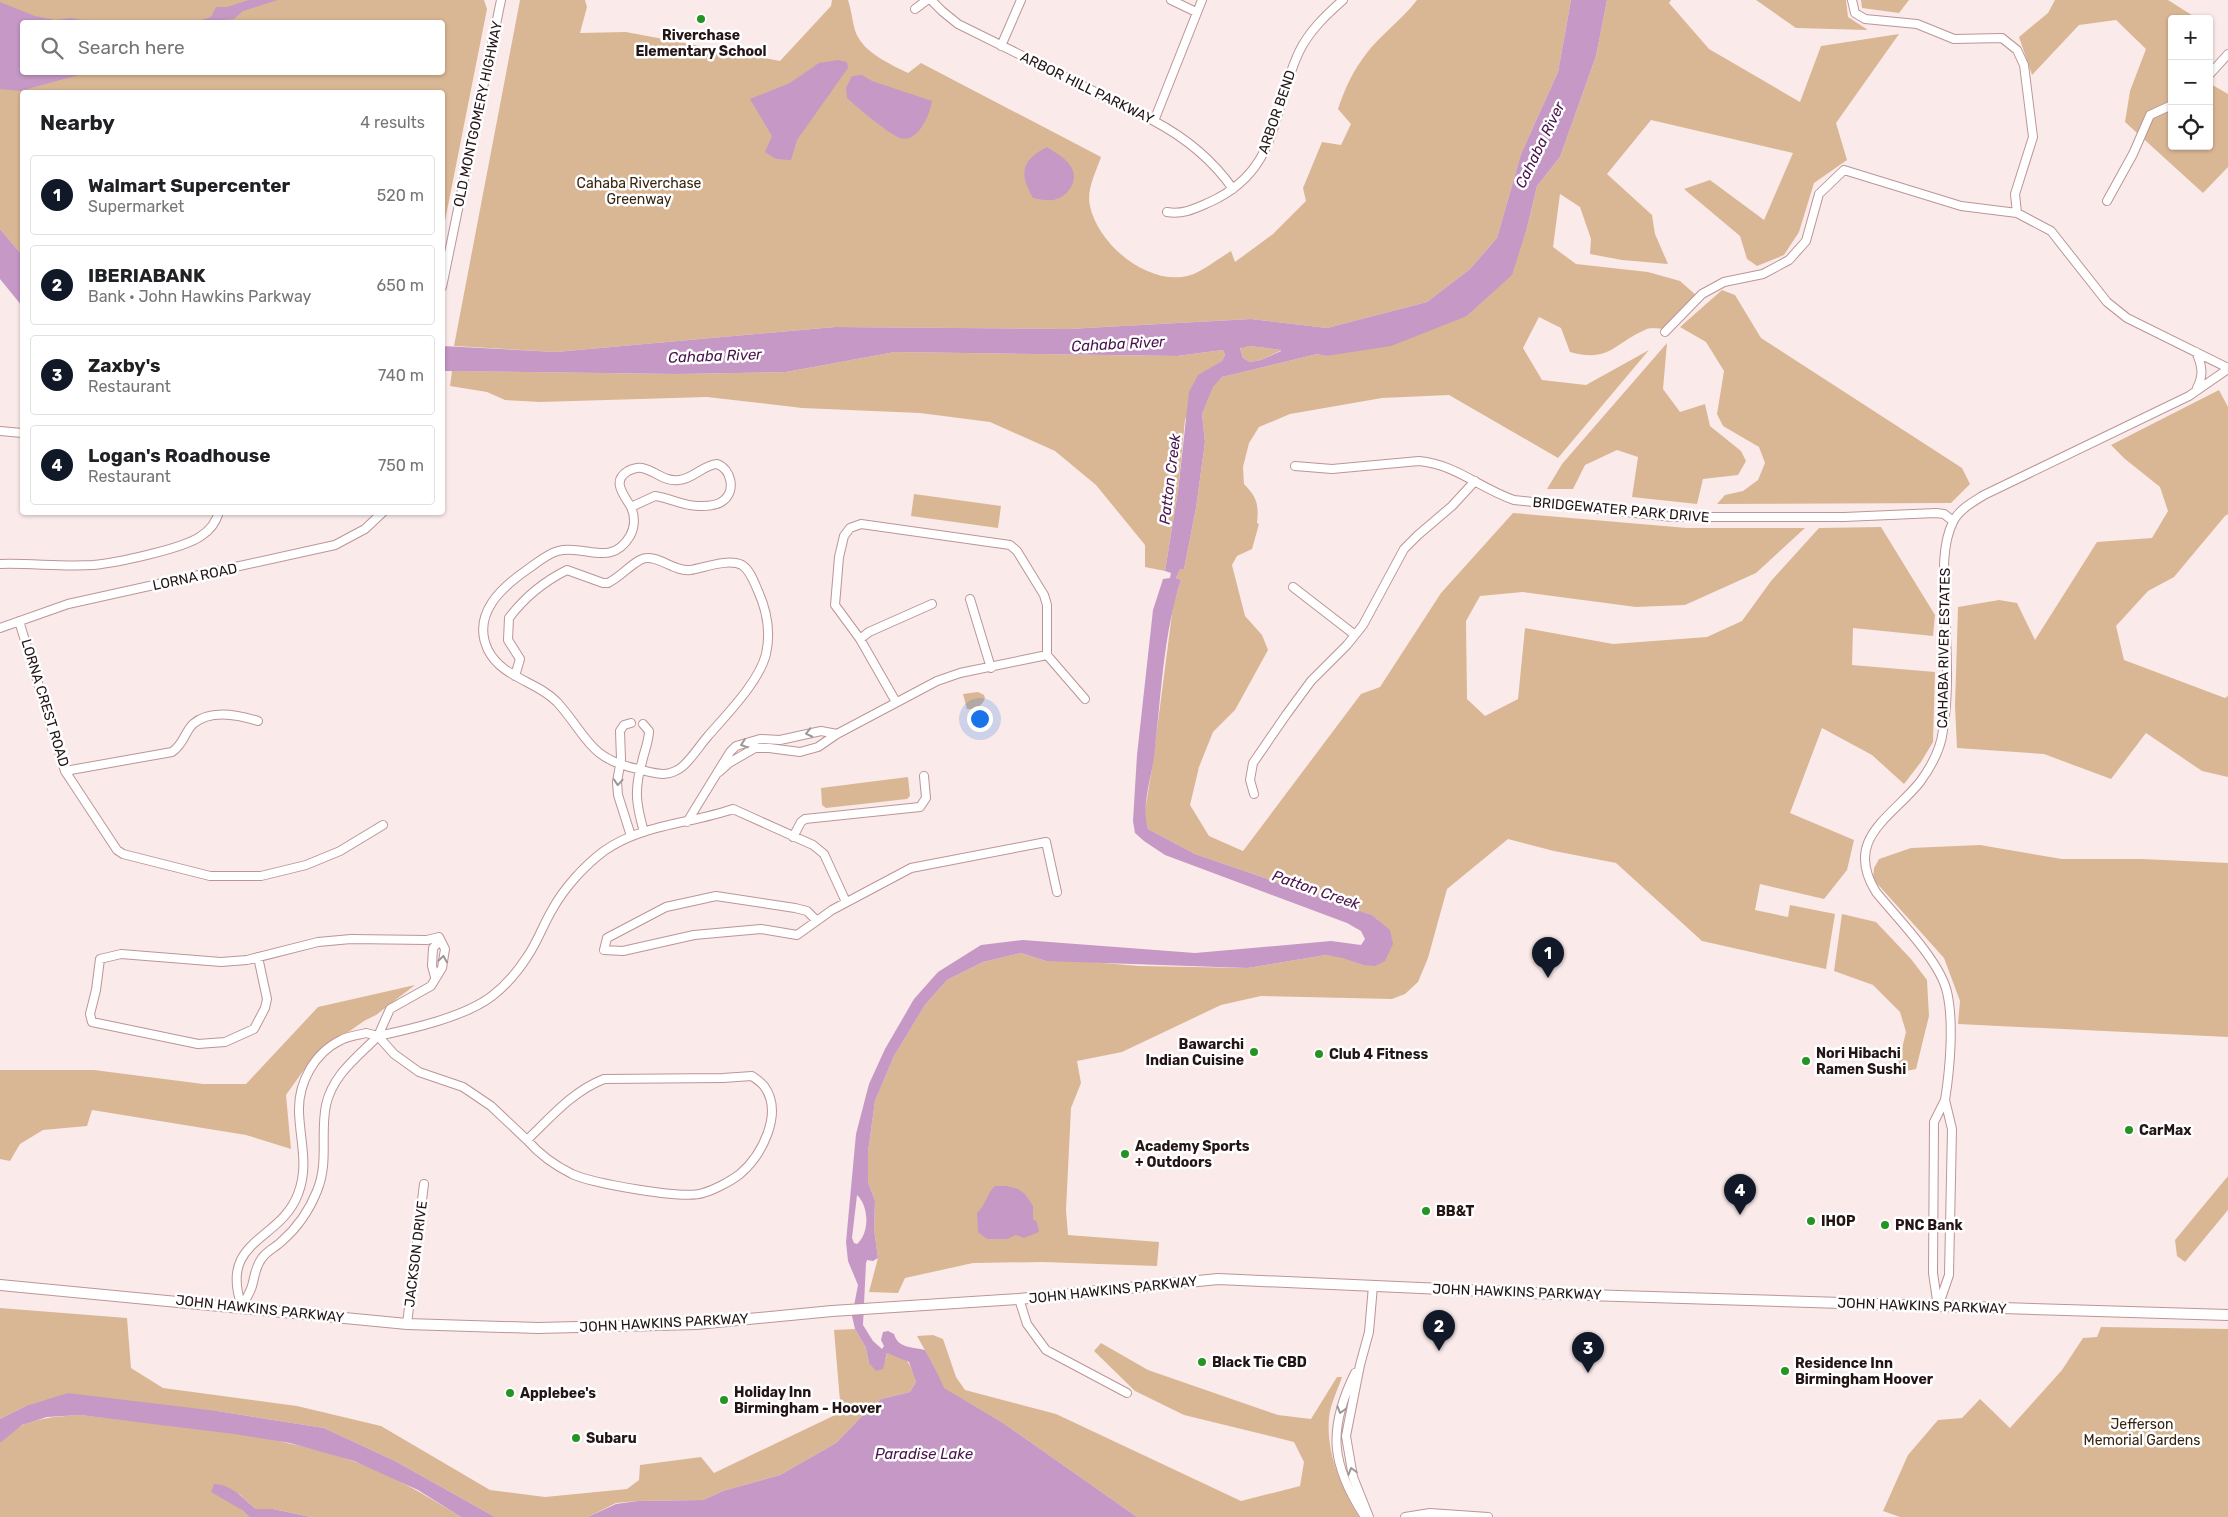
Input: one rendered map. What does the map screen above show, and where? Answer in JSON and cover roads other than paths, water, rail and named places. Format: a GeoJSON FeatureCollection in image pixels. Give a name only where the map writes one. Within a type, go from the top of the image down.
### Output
{"type":"FeatureCollection","features":[{"type":"Feature","properties":{"kind":"main road","name":"JOHN HAWKINS PARKWAY"},"geometry":{"type":"LineString","coordinates":[[0,1285],[407,1324],[538,1328],[697,1324],[832,1311],[1019,1299],[1218,1279],[1565,1295],[2228,1315]]}},
{"type":"Feature","properties":{"kind":"street","name":"OLD MONTGOMERY HIGHWAY"},"geometry":{"type":"LineString","coordinates":[[445,273],[501,0]]}},
{"type":"Feature","properties":{"kind":"street"},"geometry":{"type":"LineString","coordinates":[[915,9],[927,0]]}},
{"type":"Feature","properties":{"kind":"street","name":"ARBOR HILL PARKWAY"},"geometry":{"type":"LineString","coordinates":[[931,0],[942,12],[958,24],[1154,121],[1180,136],[1217,168],[1233,189]]}},
{"type":"Feature","properties":{"kind":"street"},"geometry":{"type":"LineString","coordinates":[[1001,46],[1020,0]]}},
{"type":"Feature","properties":{"kind":"street"},"geometry":{"type":"LineString","coordinates":[[1171,0],[1196,12]]}},
{"type":"Feature","properties":{"kind":"street"},"geometry":{"type":"LineString","coordinates":[[1154,121],[1167,93],[1202,0]]}},
{"type":"Feature","properties":{"kind":"street","name":"ARBOR BEND"},"geometry":{"type":"LineString","coordinates":[[1167,212],[1184,213],[1218,198],[1233,189],[1256,167],[1267,148],[1295,62],[1304,41],[1323,18],[1343,0]]}},
{"type":"Feature","properties":{"kind":"street"},"geometry":{"type":"LineString","coordinates":[[1852,0],[1855,13],[1865,19],[1917,24],[1954,39],[2002,38],[2017,50],[2024,66],[2033,137],[2014,194],[2017,213]]}},
{"type":"Feature","properties":{"kind":"street"},"geometry":{"type":"LineString","coordinates":[[2213,71],[2228,54]]}},
{"type":"Feature","properties":{"kind":"street"},"geometry":{"type":"LineString","coordinates":[[2107,201],[2133,154],[2150,115],[2168,107]]}},
{"type":"Feature","properties":{"kind":"street"},"geometry":{"type":"LineString","coordinates":[[1665,332],[1702,294],[1724,282],[1763,274],[1789,260],[1806,241],[1819,194],[1844,170],[1961,206],[2017,213],[2051,231],[2106,302],[2127,318],[2228,368]]}},
{"type":"Feature","properties":{"kind":"street"},"geometry":{"type":"LineString","coordinates":[[2196,352],[2202,371],[2201,381],[2196,389]]}},
{"type":"Feature","properties":{"kind":"street"},"geometry":{"type":"LineString","coordinates":[[1953,521],[1958,514],[1984,495],[2172,405],[2189,396],[2196,389],[2228,368]]}},
{"type":"Feature","properties":{"kind":"street"},"geometry":{"type":"LineString","coordinates":[[0,431],[20,433]]}},
{"type":"Feature","properties":{"kind":"street","name":"BRIDGEWATER PARK DRIVE"},"geometry":{"type":"LineString","coordinates":[[1295,466],[1332,469],[1419,461],[1439,464],[1505,497],[1525,502],[1673,517],[1844,517],[1936,513],[1944,514],[1953,521]]}},
{"type":"Feature","properties":{"kind":"street"},"geometry":{"type":"LineString","coordinates":[[515,676],[520,659],[508,640],[509,618],[535,592],[567,570],[603,583],[608,583],[640,560],[647,558],[661,561],[678,570],[730,563],[741,565],[750,573],[763,601],[769,627],[766,655],[761,667],[744,692],[682,768],[664,774],[620,765],[600,755],[590,746],[549,695],[515,676],[495,660],[488,650],[484,636],[486,614],[496,595],[505,585],[550,554],[568,550],[608,554],[616,550],[630,535],[634,520],[631,507],[622,493],[619,482],[624,473],[630,469],[643,468],[658,477],[679,480],[717,464],[723,466],[730,476],[731,484],[727,497],[722,502],[714,505],[691,506],[655,496],[631,507]]}},
{"type":"Feature","properties":{"kind":"street"},"geometry":{"type":"LineString","coordinates":[[1254,794],[1250,780],[1253,763],[1257,756],[1311,681],[1355,634],[1367,617],[1404,549],[1452,506],[1475,481]]}},
{"type":"Feature","properties":{"kind":"street"},"geometry":{"type":"LineString","coordinates":[[0,564],[24,563],[70,566],[111,563],[129,559],[188,543],[200,537],[208,530],[217,515]]}},
{"type":"Feature","properties":{"kind":"street","name":"LORNA ROAD"},"geometry":{"type":"LineString","coordinates":[[0,628],[68,604],[335,545],[365,529],[380,515]]}},
{"type":"Feature","properties":{"kind":"street","name":"CAHABA RIVER ESTATES"},"geometry":{"type":"LineString","coordinates":[[1938,1307],[1933,1273],[1934,1122],[1945,1100],[1949,1072],[1950,1033],[1947,991],[1931,959],[1876,892],[1869,880],[1864,862],[1866,848],[1875,830],[1923,777],[1936,756],[1943,732],[1946,676],[1945,560],[1948,536],[1953,521]]}},
{"type":"Feature","properties":{"kind":"street"},"geometry":{"type":"LineString","coordinates":[[896,702],[860,639],[836,605],[839,557],[844,536],[850,528],[861,524],[1010,545],[1017,551],[1044,595],[1047,605],[1047,655],[1085,699]]}},
{"type":"Feature","properties":{"kind":"street"},"geometry":{"type":"LineString","coordinates":[[1293,587],[1355,634]]}},
{"type":"Feature","properties":{"kind":"street"},"geometry":{"type":"LineString","coordinates":[[970,599],[991,668]]}},
{"type":"Feature","properties":{"kind":"street"},"geometry":{"type":"LineString","coordinates":[[860,639],[870,632],[932,604]]}},
{"type":"Feature","properties":{"kind":"street","name":"LORNA CREST ROAD"},"geometry":{"type":"LineString","coordinates":[[19,621],[66,771],[117,850],[124,854],[210,876],[262,876],[306,864],[340,851],[383,825]]}},
{"type":"Feature","properties":{"kind":"street"},"geometry":{"type":"LineString","coordinates":[[719,772],[734,760],[755,748],[800,752],[818,747],[837,734],[896,702],[960,673],[1047,655]]}},
{"type":"Feature","properties":{"kind":"street"},"geometry":{"type":"LineString","coordinates":[[66,771],[172,752],[184,741],[193,724],[213,716],[226,714],[258,721]]}},
{"type":"Feature","properties":{"kind":"street"},"geometry":{"type":"LineString","coordinates":[[631,722],[624,725],[620,731],[620,765],[617,782],[618,794],[632,836]]}},
{"type":"Feature","properties":{"kind":"street"},"geometry":{"type":"LineString","coordinates":[[642,724],[649,731],[649,738],[635,797],[644,832]]}},
{"type":"Feature","properties":{"kind":"street"},"geometry":{"type":"LineString","coordinates":[[686,822],[730,752],[736,746],[760,739],[780,740],[821,731],[837,734]]}},
{"type":"Feature","properties":{"kind":"street"},"geometry":{"type":"LineString","coordinates":[[793,837],[801,822],[806,819],[920,807],[926,798],[924,776]]}},
{"type":"Feature","properties":{"kind":"street"},"geometry":{"type":"LineString","coordinates":[[242,1307],[236,1283],[240,1263],[245,1252],[283,1216],[296,1199],[300,1190],[305,1159],[299,1100],[306,1076],[328,1049],[342,1039],[366,1033],[378,1036],[416,1028],[469,1008],[491,997],[510,979],[528,957],[553,908],[576,877],[605,851],[632,836],[644,832],[733,809],[813,845],[824,854],[846,902]]}},
{"type":"Feature","properties":{"kind":"street"},"geometry":{"type":"LineString","coordinates":[[816,920],[807,912],[795,908],[716,896],[666,907],[607,938],[604,950],[632,950],[694,935],[761,929],[797,935],[816,920],[846,902],[911,868],[1046,842],[1057,892]]}},
{"type":"Feature","properties":{"kind":"street"},"geometry":{"type":"LineString","coordinates":[[242,1307],[252,1287],[255,1270],[262,1258],[290,1234],[299,1223],[317,1190],[325,1155],[326,1107],[332,1089],[350,1062],[378,1036],[390,1009],[431,986],[435,977],[432,966],[433,948],[440,941],[439,937],[427,940],[351,939],[318,942],[258,957],[221,962],[121,954],[100,959],[96,990],[90,1014],[92,1022],[198,1044],[225,1042],[254,1029],[265,1008],[267,999],[258,957]]}},
{"type":"Feature","properties":{"kind":"street"},"geometry":{"type":"LineString","coordinates":[[378,1036],[394,1054],[419,1072],[463,1087],[491,1106],[539,1153],[552,1163],[574,1175],[688,1196],[704,1193],[738,1175],[748,1166],[771,1124],[769,1096],[764,1085],[752,1076],[604,1080],[588,1086],[570,1099],[527,1140]]}},
{"type":"Feature","properties":{"kind":"street","name":"CAHABA RIVER ESTATES"},"geometry":{"type":"LineString","coordinates":[[1938,1307],[1949,1275],[1952,1128],[1945,1100]]}},
{"type":"Feature","properties":{"kind":"street","name":"JACKSON DRIVE"},"geometry":{"type":"LineString","coordinates":[[407,1324],[424,1184]]}},
{"type":"Feature","properties":{"kind":"street"},"geometry":{"type":"LineString","coordinates":[[1369,1517],[1353,1477],[1347,1442],[1348,1425],[1360,1365],[1370,1332],[1373,1286]]}},
{"type":"Feature","properties":{"kind":"street"},"geometry":{"type":"LineString","coordinates":[[1019,1299],[1027,1324],[1046,1350],[1127,1393]]}},
{"type":"Feature","properties":{"kind":"street"},"geometry":{"type":"LineString","coordinates":[[1360,1365],[1345,1393],[1336,1434],[1339,1465],[1352,1497],[1365,1517]]}},
{"type":"Feature","properties":{"kind":"street"},"geometry":{"type":"LineString","coordinates":[[1405,1517],[1430,1513],[1488,1517]]}},
{"type":"Feature","properties":{"kind":"water"},"geometry":{"type":"Polygon","coordinates":[[[249,0],[278,0],[243,11],[234,19],[201,20],[211,17],[216,7],[227,7],[249,0]]]}},
{"type":"Feature","properties":{"kind":"water"},"geometry":{"type":"Polygon","coordinates":[[[1571,0],[1607,0],[1596,56],[1560,157],[1537,186],[1527,228],[1512,275],[1467,316],[1391,346],[1326,356],[1317,354],[1222,377],[1213,387],[1202,414],[1205,442],[1196,508],[1184,569],[1180,569],[1176,578],[1181,580],[1166,645],[1154,757],[1146,802],[1148,829],[1195,854],[1372,915],[1390,930],[1393,944],[1385,961],[1375,966],[1363,965],[1343,958],[1326,955],[1247,968],[1046,961],[1021,953],[983,962],[947,980],[925,1005],[894,1056],[875,1101],[868,1152],[868,1182],[875,1201],[874,1229],[878,1258],[873,1261],[867,1260],[866,1263],[863,1325],[873,1341],[882,1349],[884,1346],[881,1340],[883,1332],[888,1331],[894,1334],[896,1339],[903,1345],[925,1350],[944,1388],[1003,1423],[1137,1517],[588,1517],[616,1504],[638,1501],[703,1500],[723,1491],[780,1475],[836,1443],[881,1399],[910,1392],[916,1382],[909,1362],[887,1353],[883,1369],[876,1371],[869,1363],[866,1348],[855,1329],[852,1316],[858,1285],[848,1261],[846,1242],[856,1134],[869,1084],[885,1049],[914,999],[938,972],[981,945],[1023,940],[1195,953],[1331,941],[1361,945],[1365,939],[1361,931],[1347,923],[1165,855],[1135,833],[1133,821],[1137,755],[1153,610],[1163,579],[1170,578],[1171,573],[1165,571],[1178,491],[1189,392],[1198,375],[1222,361],[1225,355],[1223,350],[1177,356],[895,352],[786,372],[678,374],[445,371],[445,346],[556,352],[835,327],[1068,329],[1251,319],[1327,328],[1427,302],[1470,269],[1497,238],[1521,154],[1558,72],[1571,0]],[[1250,346],[1240,348],[1243,358],[1250,362],[1261,360],[1281,350],[1250,346]],[[857,1195],[852,1238],[854,1243],[857,1244],[866,1227],[866,1212],[857,1195]]]}},
{"type":"Feature","properties":{"kind":"water"},"geometry":{"type":"Polygon","coordinates":[[[0,2],[35,16],[55,20],[20,20],[20,75],[79,75],[20,91],[0,89],[0,2]]]}},
{"type":"Feature","properties":{"kind":"water"},"geometry":{"type":"Polygon","coordinates":[[[71,18],[82,20],[55,20],[71,18]]]}},
{"type":"Feature","properties":{"kind":"water"},"geometry":{"type":"Polygon","coordinates":[[[838,60],[847,62],[848,68],[797,140],[791,160],[776,159],[765,152],[772,136],[750,99],[790,83],[819,63],[838,60]]]}},
{"type":"Feature","properties":{"kind":"water"},"geometry":{"type":"Polygon","coordinates":[[[862,75],[872,81],[932,101],[926,120],[918,132],[906,139],[900,138],[880,125],[847,98],[846,88],[852,76],[862,75]]]}},
{"type":"Feature","properties":{"kind":"water"},"geometry":{"type":"Polygon","coordinates":[[[1047,147],[1067,161],[1074,174],[1070,189],[1062,197],[1051,200],[1033,198],[1024,175],[1027,163],[1038,152],[1047,147]]]}},
{"type":"Feature","properties":{"kind":"water"},"geometry":{"type":"Polygon","coordinates":[[[0,229],[20,253],[20,304],[0,279],[0,229]]]}},
{"type":"Feature","properties":{"kind":"water"},"geometry":{"type":"Polygon","coordinates":[[[995,1186],[1007,1186],[1018,1189],[1025,1194],[1033,1206],[1033,1219],[1037,1222],[1039,1232],[1024,1238],[1016,1235],[1007,1239],[987,1239],[978,1232],[977,1213],[995,1186]]]}},
{"type":"Feature","properties":{"kind":"water"},"geometry":{"type":"Polygon","coordinates":[[[68,1393],[217,1411],[324,1428],[395,1461],[495,1517],[461,1517],[418,1490],[354,1461],[290,1443],[234,1434],[80,1415],[47,1417],[22,1425],[0,1443],[0,1419],[26,1406],[68,1393]]]}},
{"type":"Feature","properties":{"kind":"water"},"geometry":{"type":"Polygon","coordinates":[[[214,1484],[232,1489],[256,1509],[273,1509],[311,1517],[249,1517],[242,1510],[211,1492],[214,1484]]]}},
{"type":"Feature","properties":{"kind":"place","name":"Riverchase Elementary School"},"geometry":{"type":"Point","coordinates":[701,19]}},
{"type":"Feature","properties":{"kind":"place","name":"Walmart Supercenter"},"geometry":{"type":"Point","coordinates":[1548,978]}},
{"type":"Feature","properties":{"kind":"place","name":"Bawarchi Indian Cuisine"},"geometry":{"type":"Point","coordinates":[1254,1052]}},
{"type":"Feature","properties":{"kind":"place","name":"Club 4 Fitness"},"geometry":{"type":"Point","coordinates":[1319,1054]}},
{"type":"Feature","properties":{"kind":"place","name":"Nori Hibachi Ramen Sushi"},"geometry":{"type":"Point","coordinates":[1806,1061]}},
{"type":"Feature","properties":{"kind":"place","name":"CarMax"},"geometry":{"type":"Point","coordinates":[2129,1130]}},
{"type":"Feature","properties":{"kind":"place","name":"Academy Sports + Outdoors"},"geometry":{"type":"Point","coordinates":[1125,1154]}},
{"type":"Feature","properties":{"kind":"place","name":"BB&T"},"geometry":{"type":"Point","coordinates":[1426,1211]}},
{"type":"Feature","properties":{"kind":"place","name":"Logan's Roadhouse"},"geometry":{"type":"Point","coordinates":[1740,1215]}},
{"type":"Feature","properties":{"kind":"place","name":"IHOP"},"geometry":{"type":"Point","coordinates":[1811,1221]}},
{"type":"Feature","properties":{"kind":"place","name":"PNC Bank"},"geometry":{"type":"Point","coordinates":[1885,1225]}},
{"type":"Feature","properties":{"kind":"place","name":"IBERIABANK"},"geometry":{"type":"Point","coordinates":[1439,1351]}},
{"type":"Feature","properties":{"kind":"place","name":"Black Tie CBD"},"geometry":{"type":"Point","coordinates":[1202,1362]}},
{"type":"Feature","properties":{"kind":"place","name":"Residence Inn Birmingham Hoover"},"geometry":{"type":"Point","coordinates":[1785,1371]}},
{"type":"Feature","properties":{"kind":"place","name":"Zaxby's"},"geometry":{"type":"Point","coordinates":[1588,1373]}},
{"type":"Feature","properties":{"kind":"place","name":"Applebee's"},"geometry":{"type":"Point","coordinates":[510,1393]}},
{"type":"Feature","properties":{"kind":"place","name":"Holiday Inn Birmingham - Hoover"},"geometry":{"type":"Point","coordinates":[724,1400]}},
{"type":"Feature","properties":{"kind":"place","name":"Subaru"},"geometry":{"type":"Point","coordinates":[576,1438]}},
{"type":"Feature","properties":{"kind":"water label","name":"Cahaba River"},"geometry":{"type":"Point","coordinates":[1540,145]}},
{"type":"Feature","properties":{"kind":"water label","name":"Cahaba River"},"geometry":{"type":"Point","coordinates":[1118,344]}},
{"type":"Feature","properties":{"kind":"water label","name":"Cahaba River"},"geometry":{"type":"Point","coordinates":[715,356]}},
{"type":"Feature","properties":{"kind":"water label","name":"Patton Creek"},"geometry":{"type":"Point","coordinates":[1170,479]}},
{"type":"Feature","properties":{"kind":"water label","name":"Patton Creek"},"geometry":{"type":"Point","coordinates":[1316,890]}},
{"type":"Feature","properties":{"kind":"water label","name":"Paradise Lake"},"geometry":{"type":"Point","coordinates":[924,1454]}},
{"type":"Feature","properties":{"kind":"park label","name":"Cahaba Riverchase Greenway"},"geometry":{"type":"Point","coordinates":[639,192]}},
{"type":"Feature","properties":{"kind":"park label","name":"Jefferson Memorial Gardens"},"geometry":{"type":"Point","coordinates":[2142,1432]}}]}
